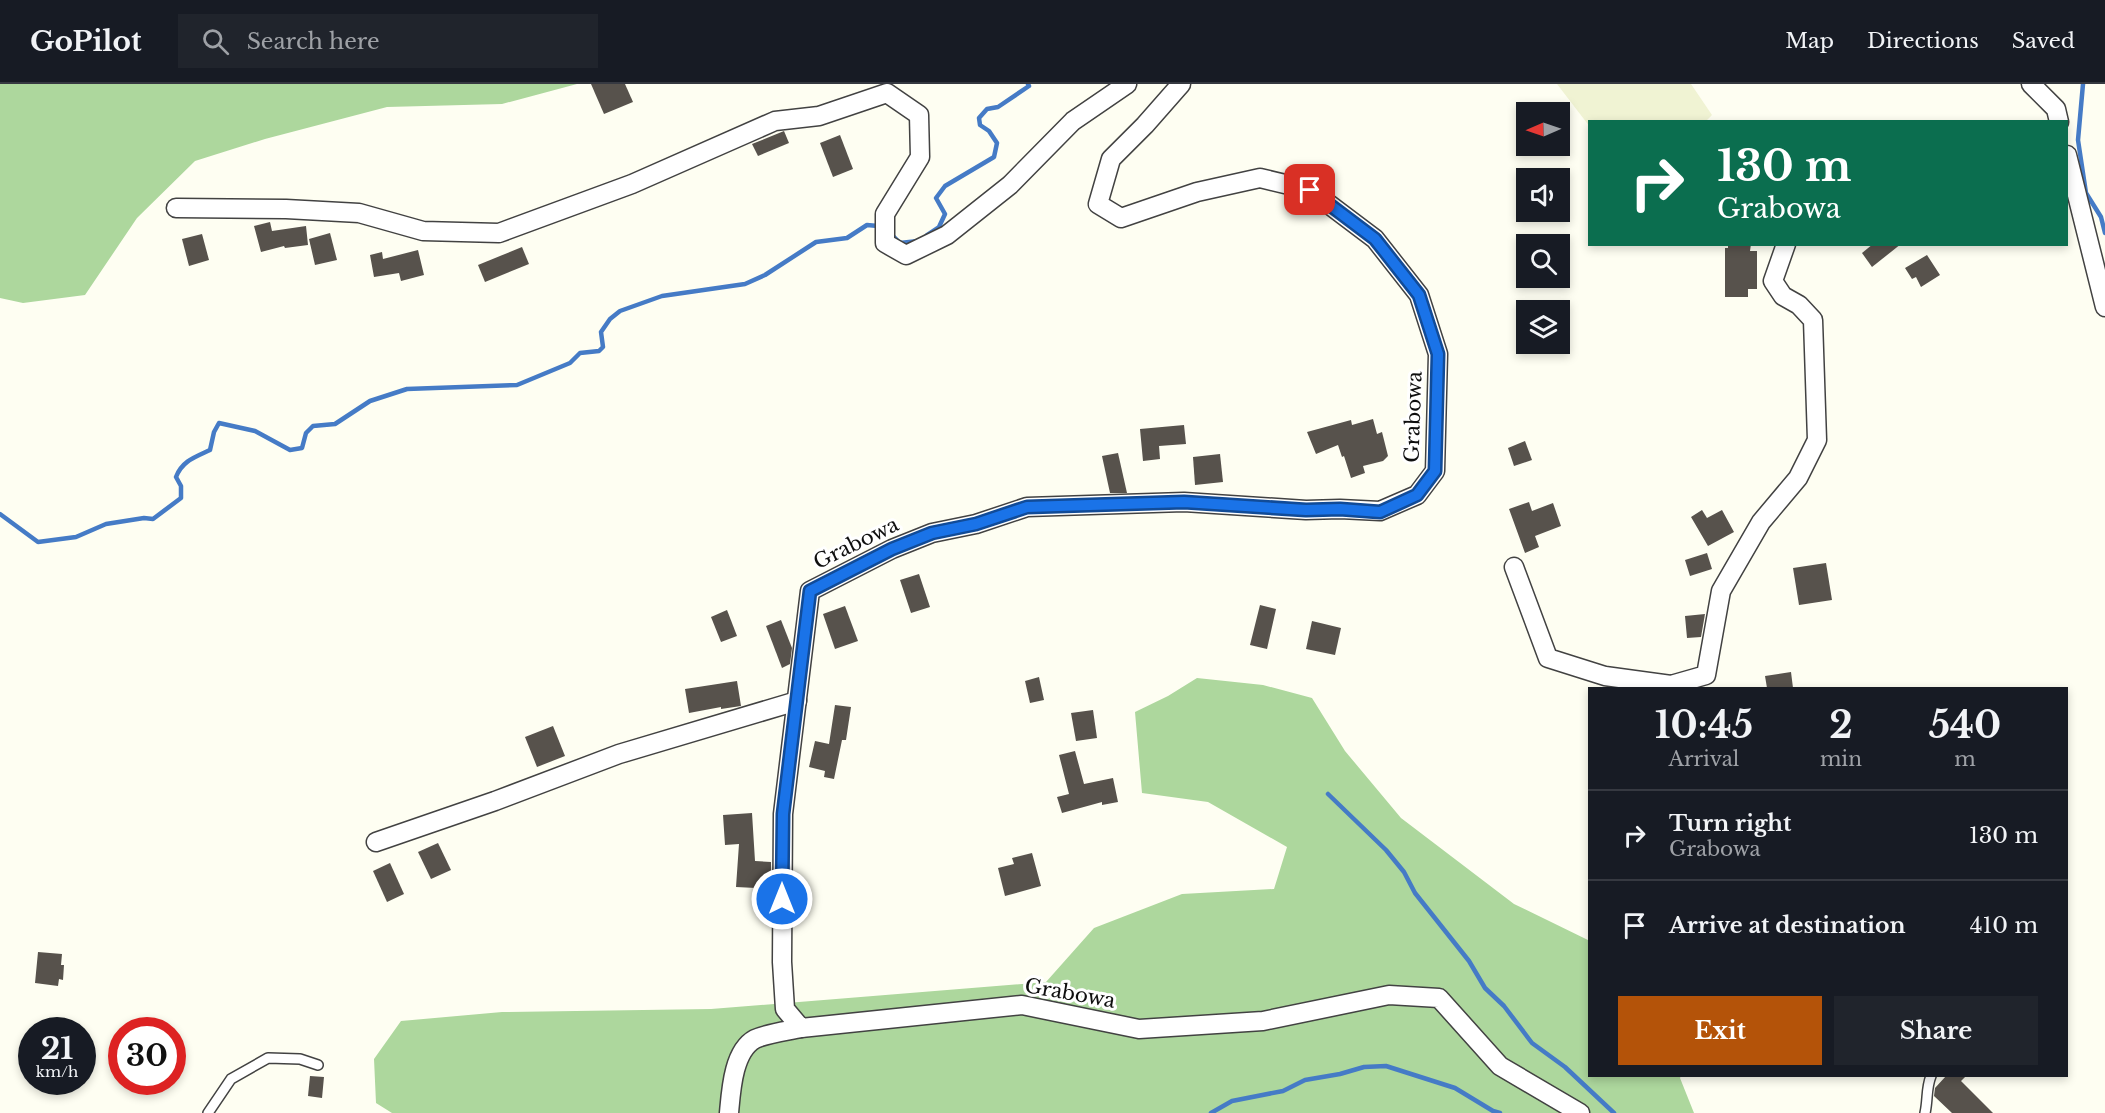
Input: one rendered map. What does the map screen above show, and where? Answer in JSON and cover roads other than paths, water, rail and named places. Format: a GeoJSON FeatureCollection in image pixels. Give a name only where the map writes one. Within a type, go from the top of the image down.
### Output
{"type":"FeatureCollection","features":[{"type":"Feature","properties":{"kind":"street"},"geometry":{"type":"LineString","coordinates":[[176,208],[286,209],[360,213],[423,231],[499,233],[632,184],[774,121],[819,116],[887,93],[919,115],[920,157],[885,214],[885,243],[906,255],[947,235],[1010,185],[1073,122],[1127,84]]}},
{"type":"Feature","properties":{"kind":"street","name":"Grabowa"},"geometry":{"type":"LineString","coordinates":[[1180,84],[1145,125],[1111,159],[1098,204],[1121,219],[1197,192],[1260,178],[1310,190],[1375,239],[1419,295],[1438,354],[1435,471],[1417,495],[1380,512],[1184,502],[1027,507],[976,524],[932,533],[892,549],[810,591],[783,814],[784,1009],[801,1028],[1022,1005],[1139,1029],[1263,1021],[1389,995],[1439,999],[1500,1066],[1580,1113]]}},
{"type":"Feature","properties":{"kind":"street"},"geometry":{"type":"LineString","coordinates":[[2031,84],[2056,109],[2059,120]]}},
{"type":"Feature","properties":{"kind":"street"},"geometry":{"type":"LineString","coordinates":[[2068,159],[2105,307]]}},
{"type":"Feature","properties":{"kind":"street"},"geometry":{"type":"LineString","coordinates":[[1514,567],[1548,658],[1605,676],[1671,685],[1706,675],[1721,591],[1761,522],[1798,478],[1817,440],[1813,320],[1799,305],[1783,296],[1773,281],[1785,246]]}},
{"type":"Feature","properties":{"kind":"street"},"geometry":{"type":"LineString","coordinates":[[376,842],[495,801],[619,754],[797,701]]}},
{"type":"Feature","properties":{"kind":"street"},"geometry":{"type":"LineString","coordinates":[[729,1113],[731,1081],[748,1044],[756,1039],[801,1028]]}},
{"type":"Feature","properties":{"kind":"lane"},"geometry":{"type":"LineString","coordinates":[[208,1113],[231,1079],[268,1058],[300,1059],[318,1065]]}},
{"type":"Feature","properties":{"kind":"lane"},"geometry":{"type":"LineString","coordinates":[[1924,1113],[1926,1087],[1930,1077]]}},
{"type":"Feature","properties":{"kind":"waterway"},"geometry":{"type":"LineString","coordinates":[[927,235],[939,227],[945,214],[936,198],[945,186],[994,157],[997,143],[989,131],[980,125],[979,118],[987,109],[998,107],[1029,86],[1028,84]]}},
{"type":"Feature","properties":{"kind":"waterway"},"geometry":{"type":"LineString","coordinates":[[2083,84],[2078,140],[2086,193],[2101,217],[2105,233]]}},
{"type":"Feature","properties":{"kind":"waterway"},"geometry":{"type":"LineString","coordinates":[[0,514],[38,542],[76,537],[106,524],[144,518],[153,519],[181,498],[181,486],[176,477],[190,460],[210,450],[214,432],[219,423],[255,431],[290,450],[302,448],[306,433],[313,426],[335,424],[370,401],[407,389],[517,385],[570,363],[580,353],[599,351],[603,347],[601,332],[610,319],[620,311],[662,296],[745,284],[765,275],[816,242],[847,238],[867,225],[878,226]]}},
{"type":"Feature","properties":{"kind":"waterway"},"geometry":{"type":"LineString","coordinates":[[891,234],[900,243],[918,241]]}},
{"type":"Feature","properties":{"kind":"waterway"},"geometry":{"type":"LineString","coordinates":[[1328,794],[1386,850],[1404,872],[1415,893],[1469,961],[1485,988],[1504,1006],[1532,1043],[1565,1067],[1614,1113]]}},
{"type":"Feature","properties":{"kind":"waterway"},"geometry":{"type":"LineString","coordinates":[[1211,1113],[1232,1101],[1283,1091],[1305,1080],[1364,1067],[1386,1066],[1455,1088],[1500,1113]]}}]}
